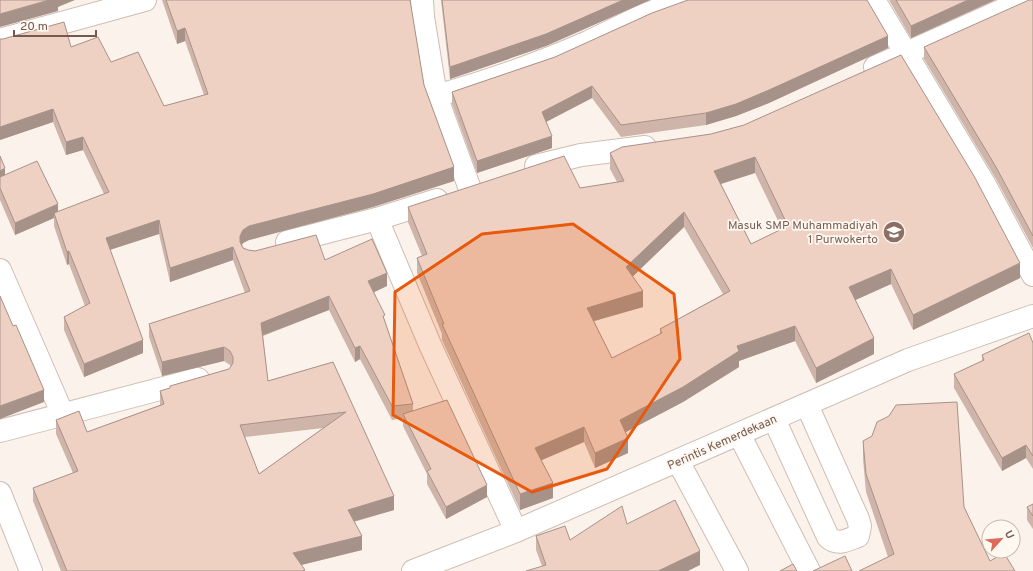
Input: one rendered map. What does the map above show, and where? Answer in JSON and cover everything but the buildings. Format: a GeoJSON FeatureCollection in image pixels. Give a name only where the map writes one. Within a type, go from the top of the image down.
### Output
{"type":"FeatureCollection","features":[{"type":"Feature","properties":{"kind":"street"},"geometry":{"type":"LineString","coordinates":[[0,40],[145,0]]}},
{"type":"Feature","properties":{"kind":"street"},"geometry":{"type":"LineString","coordinates":[[422,0],[423,17],[436,96],[470,189]]}},
{"type":"Feature","properties":{"kind":"street"},"geometry":{"type":"LineString","coordinates":[[436,96],[494,80],[536,64],[589,41],[625,23],[670,4],[685,0]]}},
{"type":"Feature","properties":{"kind":"street"},"geometry":{"type":"LineString","coordinates":[[874,0],[985,185],[1033,275]]}},
{"type":"Feature","properties":{"kind":"street"},"geometry":{"type":"LineString","coordinates":[[856,76],[1025,0]]}},
{"type":"Feature","properties":{"kind":"street"},"geometry":{"type":"LineString","coordinates":[[519,172],[567,158],[664,144]]}},
{"type":"Feature","properties":{"kind":"street"},"geometry":{"type":"LineString","coordinates":[[266,248],[377,219],[491,182]]}},
{"type":"Feature","properties":{"kind":"street"},"geometry":{"type":"LineString","coordinates":[[377,219],[431,347],[516,531]]}},
{"type":"Feature","properties":{"kind":"street"},"geometry":{"type":"LineString","coordinates":[[0,270],[63,415]]}},
{"type":"Feature","properties":{"kind":"street","name":"Perintis Kemerdekaan"},"geometry":{"type":"LineString","coordinates":[[413,571],[516,531],[908,360],[1033,316]]}},
{"type":"Feature","properties":{"kind":"street"},"geometry":{"type":"LineString","coordinates":[[0,431],[221,373]]}},
{"type":"Feature","properties":{"kind":"street"},"geometry":{"type":"LineString","coordinates":[[774,419],[828,536],[833,541],[839,543],[858,536],[860,526],[858,519],[806,405]]}},
{"type":"Feature","properties":{"kind":"street"},"geometry":{"type":"LineString","coordinates":[[739,434],[809,571]]}},
{"type":"Feature","properties":{"kind":"street"},"geometry":{"type":"LineString","coordinates":[[678,461],[737,571]]}},
{"type":"Feature","properties":{"kind":"street"},"geometry":{"type":"LineString","coordinates":[[0,493],[31,571]]}},
{"type":"Feature","properties":{"kind":"highlighted area"},"geometry":{"type":"Polygon","coordinates":[[[573,224],[674,294],[680,359],[607,469],[532,492],[393,415],[395,292],[482,234],[573,224]]]}},
{"type":"Feature","properties":{"kind":"place","name":"Masuk SMP Muhammadiyah 1 Purwokerto"},"geometry":{"type":"Point","coordinates":[894,232]}}]}
